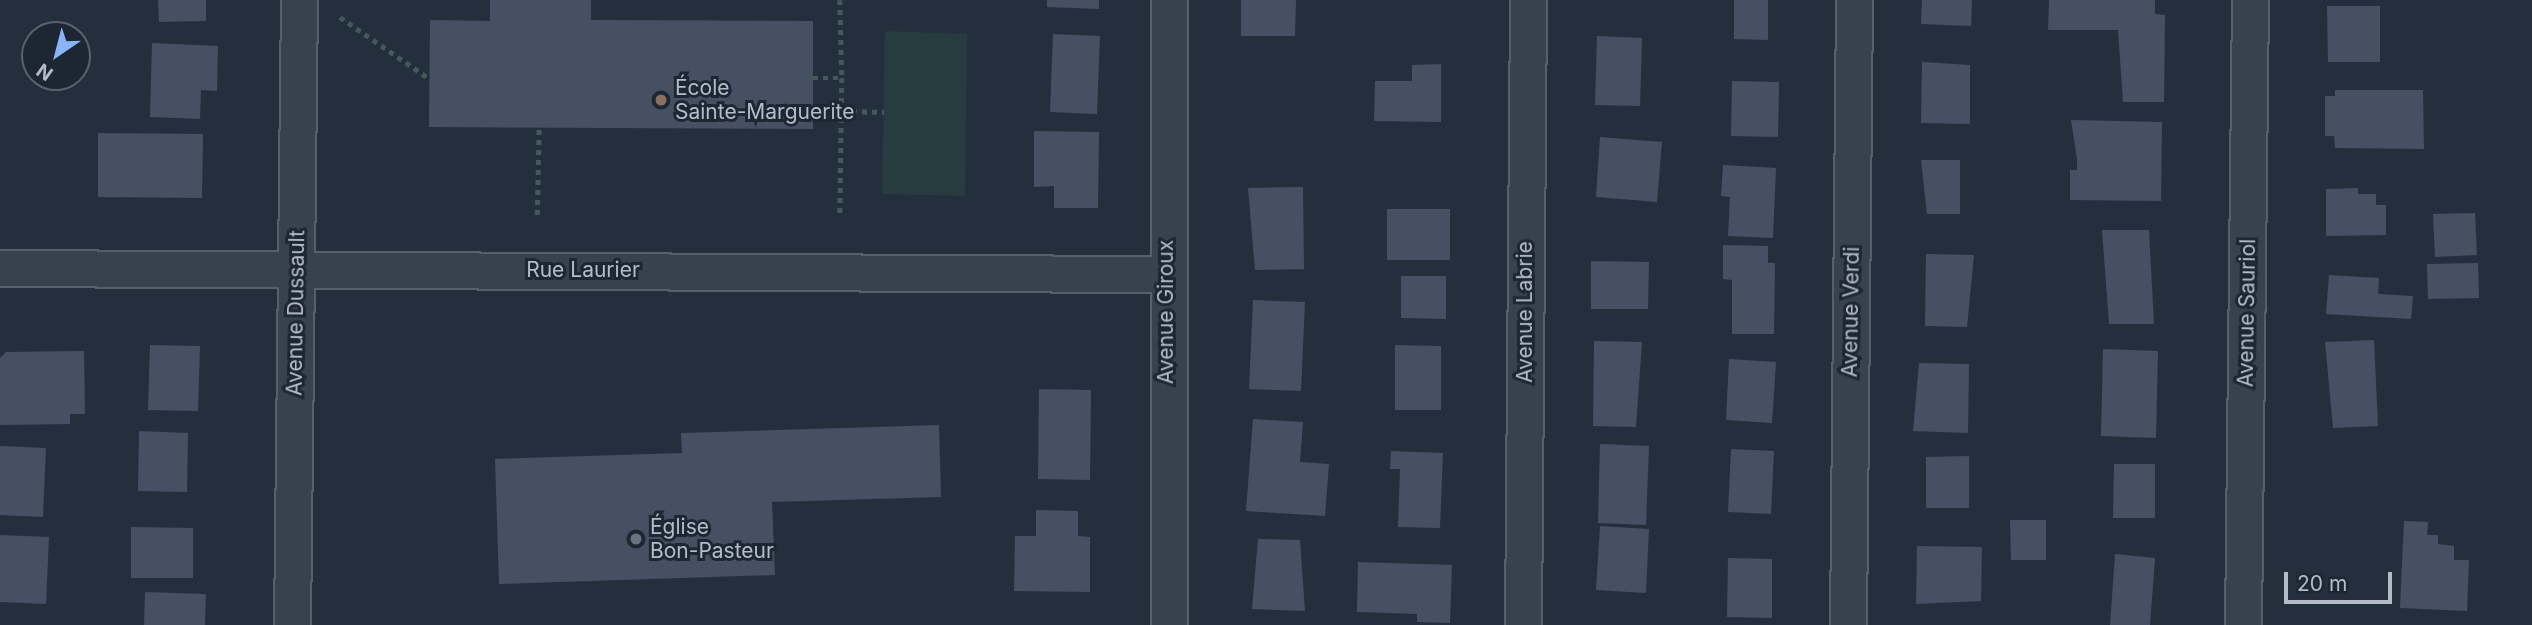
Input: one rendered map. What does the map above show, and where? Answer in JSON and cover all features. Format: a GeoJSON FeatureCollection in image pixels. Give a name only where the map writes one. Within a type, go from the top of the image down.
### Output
{"type":"FeatureCollection","features":[{"type":"Feature","properties":{"kind":"street","name":"Avenue Dussault"},"geometry":{"type":"LineString","coordinates":[[292,625],[299,0]]}},
{"type":"Feature","properties":{"kind":"street","name":"Avenue Giroux"},"geometry":{"type":"LineString","coordinates":[[1169,0],[1165,274],[1169,625]]}},
{"type":"Feature","properties":{"kind":"street","name":"Avenue Labrie"},"geometry":{"type":"LineString","coordinates":[[1523,625],[1528,0]]}},
{"type":"Feature","properties":{"kind":"street","name":"Avenue Verdi"},"geometry":{"type":"LineString","coordinates":[[1848,625],[1854,0]]}},
{"type":"Feature","properties":{"kind":"street","name":"Avenue Sauriol"},"geometry":{"type":"LineString","coordinates":[[2244,625],[2250,0]]}},
{"type":"Feature","properties":{"kind":"street","name":"Rue Laurier"},"geometry":{"type":"LineString","coordinates":[[0,268],[1165,274]]}},
{"type":"Feature","properties":{"kind":"path"},"geometry":{"type":"LineString","coordinates":[[840,0],[840,218]]}},
{"type":"Feature","properties":{"kind":"path"},"geometry":{"type":"LineString","coordinates":[[340,17],[430,79]]}},
{"type":"Feature","properties":{"kind":"path"},"geometry":{"type":"LineString","coordinates":[[813,78],[842,78]]}},
{"type":"Feature","properties":{"kind":"path"},"geometry":{"type":"LineString","coordinates":[[842,110],[884,112]]}},
{"type":"Feature","properties":{"kind":"path"},"geometry":{"type":"LineString","coordinates":[[537,215],[539,128]]}},
{"type":"Feature","properties":{"kind":"green space"},"geometry":{"type":"Polygon","coordinates":[[[885,31],[967,34],[965,196],[882,194],[885,31]]]}},
{"type":"Feature","properties":{"kind":"building"},"geometry":{"type":"Polygon","coordinates":[[[158,0],[206,0],[206,21],[159,22],[158,0]]]}},
{"type":"Feature","properties":{"kind":"building"},"geometry":{"type":"Polygon","coordinates":[[[490,0],[591,0],[591,20],[813,21],[813,129],[429,127],[430,20],[490,21],[490,0]]]}},
{"type":"Feature","properties":{"kind":"building"},"geometry":{"type":"Polygon","coordinates":[[[1047,0],[1099,0],[1099,9],[1047,7],[1047,0]]]}},
{"type":"Feature","properties":{"kind":"building"},"geometry":{"type":"Polygon","coordinates":[[[1241,0],[1296,0],[1295,36],[1241,36],[1241,0]]]}},
{"type":"Feature","properties":{"kind":"building"},"geometry":{"type":"Polygon","coordinates":[[[1734,0],[1768,0],[1768,40],[1734,39],[1734,0]]]}},
{"type":"Feature","properties":{"kind":"building"},"geometry":{"type":"Polygon","coordinates":[[[1922,0],[1972,0],[1971,26],[1921,24],[1922,0]]]}},
{"type":"Feature","properties":{"kind":"building"},"geometry":{"type":"Polygon","coordinates":[[[2049,0],[2155,0],[2155,14],[2165,15],[2164,102],[2123,102],[2118,30],[2048,30],[2049,0]]]}},
{"type":"Feature","properties":{"kind":"building"},"geometry":{"type":"Polygon","coordinates":[[[2327,6],[2380,6],[2380,62],[2328,62],[2327,6]]]}},
{"type":"Feature","properties":{"kind":"building"},"geometry":{"type":"Polygon","coordinates":[[[1053,34],[1100,36],[1097,114],[1050,112],[1053,34]]]}},
{"type":"Feature","properties":{"kind":"building"},"geometry":{"type":"Polygon","coordinates":[[[1597,36],[1642,38],[1640,106],[1595,105],[1597,36]]]}},
{"type":"Feature","properties":{"kind":"building"},"geometry":{"type":"Polygon","coordinates":[[[152,43],[218,46],[217,91],[201,90],[200,119],[150,117],[152,43]]]}},
{"type":"Feature","properties":{"kind":"building"},"geometry":{"type":"Polygon","coordinates":[[[1922,62],[1970,65],[1970,124],[1921,123],[1922,62]]]}},
{"type":"Feature","properties":{"kind":"building"},"geometry":{"type":"Polygon","coordinates":[[[1441,64],[1441,122],[1374,121],[1375,81],[1412,81],[1412,65],[1441,64]]]}},
{"type":"Feature","properties":{"kind":"building"},"geometry":{"type":"Polygon","coordinates":[[[1732,81],[1779,82],[1778,137],[1731,136],[1732,81]]]}},
{"type":"Feature","properties":{"kind":"building"},"geometry":{"type":"Polygon","coordinates":[[[2335,90],[2423,90],[2424,149],[2335,148],[2334,136],[2325,136],[2325,96],[2335,96],[2335,90]]]}},
{"type":"Feature","properties":{"kind":"building"},"geometry":{"type":"Polygon","coordinates":[[[2071,120],[2162,122],[2161,201],[2070,200],[2070,170],[2077,170],[2071,120]]]}},
{"type":"Feature","properties":{"kind":"building"},"geometry":{"type":"Polygon","coordinates":[[[1034,131],[1099,132],[1098,208],[1054,208],[1054,186],[1034,187],[1034,131]]]}},
{"type":"Feature","properties":{"kind":"building"},"geometry":{"type":"Polygon","coordinates":[[[98,133],[203,134],[202,198],[98,197],[98,133]]]}},
{"type":"Feature","properties":{"kind":"building"},"geometry":{"type":"Polygon","coordinates":[[[1600,137],[1662,142],[1657,202],[1596,197],[1600,137]]]}},
{"type":"Feature","properties":{"kind":"building"},"geometry":{"type":"Polygon","coordinates":[[[1921,160],[1960,160],[1960,214],[1927,214],[1921,160]]]}},
{"type":"Feature","properties":{"kind":"building"},"geometry":{"type":"Polygon","coordinates":[[[1723,165],[1776,168],[1773,238],[1728,236],[1730,197],[1721,196],[1723,165]]]}},
{"type":"Feature","properties":{"kind":"building"},"geometry":{"type":"Polygon","coordinates":[[[1303,187],[1304,269],[1255,270],[1248,188],[1303,187]]]}},
{"type":"Feature","properties":{"kind":"building"},"geometry":{"type":"Polygon","coordinates":[[[2358,188],[2358,194],[2376,194],[2376,205],[2386,205],[2386,235],[2326,236],[2326,189],[2358,188]]]}},
{"type":"Feature","properties":{"kind":"building"},"geometry":{"type":"Polygon","coordinates":[[[1387,209],[1450,209],[1450,260],[1387,260],[1387,209]]]}},
{"type":"Feature","properties":{"kind":"building"},"geometry":{"type":"Polygon","coordinates":[[[2475,213],[2477,255],[2435,257],[2433,214],[2475,213]]]}},
{"type":"Feature","properties":{"kind":"building"},"geometry":{"type":"Polygon","coordinates":[[[2102,230],[2149,230],[2154,324],[2109,324],[2102,230]]]}},
{"type":"Feature","properties":{"kind":"building"},"geometry":{"type":"Polygon","coordinates":[[[1723,245],[1768,246],[1768,263],[1775,263],[1774,334],[1732,334],[1732,280],[1723,279],[1723,245]]]}},
{"type":"Feature","properties":{"kind":"building"},"geometry":{"type":"Polygon","coordinates":[[[1926,254],[1974,255],[1967,327],[1925,326],[1926,254]]]}},
{"type":"Feature","properties":{"kind":"building"},"geometry":{"type":"Polygon","coordinates":[[[1591,261],[1649,262],[1648,309],[1591,309],[1591,261]]]}},
{"type":"Feature","properties":{"kind":"building"},"geometry":{"type":"Polygon","coordinates":[[[2478,263],[2479,298],[2428,299],[2427,264],[2478,263]]]}},
{"type":"Feature","properties":{"kind":"building"},"geometry":{"type":"Polygon","coordinates":[[[2329,275],[2379,278],[2378,294],[2413,296],[2411,319],[2326,314],[2329,275]]]}},
{"type":"Feature","properties":{"kind":"building"},"geometry":{"type":"Polygon","coordinates":[[[1401,276],[1446,276],[1446,319],[1401,318],[1401,276]]]}},
{"type":"Feature","properties":{"kind":"building"},"geometry":{"type":"Polygon","coordinates":[[[1253,300],[1305,302],[1301,391],[1249,389],[1253,300]]]}},
{"type":"Feature","properties":{"kind":"building"},"geometry":{"type":"Polygon","coordinates":[[[2374,340],[2378,426],[2333,428],[2325,342],[2374,340]]]}},
{"type":"Feature","properties":{"kind":"building"},"geometry":{"type":"Polygon","coordinates":[[[1594,341],[1642,342],[1636,427],[1593,426],[1594,341]]]}},
{"type":"Feature","properties":{"kind":"building"},"geometry":{"type":"Polygon","coordinates":[[[150,345],[200,346],[198,411],[148,410],[150,345]]]}},
{"type":"Feature","properties":{"kind":"building"},"geometry":{"type":"Polygon","coordinates":[[[1395,345],[1441,346],[1441,410],[1395,410],[1395,345]]]}},
{"type":"Feature","properties":{"kind":"building"},"geometry":{"type":"Polygon","coordinates":[[[2103,349],[2158,351],[2156,438],[2101,436],[2103,349]]]}},
{"type":"Feature","properties":{"kind":"building"},"geometry":{"type":"Polygon","coordinates":[[[84,351],[85,414],[70,414],[70,424],[0,425],[0,358],[6,352],[84,351]]]}},
{"type":"Feature","properties":{"kind":"building"},"geometry":{"type":"Polygon","coordinates":[[[1729,359],[1776,362],[1772,423],[1726,420],[1729,359]]]}},
{"type":"Feature","properties":{"kind":"building"},"geometry":{"type":"Polygon","coordinates":[[[1919,363],[1969,364],[1968,433],[1913,431],[1919,363]]]}},
{"type":"Feature","properties":{"kind":"building"},"geometry":{"type":"Polygon","coordinates":[[[1039,389],[1091,390],[1090,480],[1038,479],[1039,389]]]}},
{"type":"Feature","properties":{"kind":"building"},"geometry":{"type":"Polygon","coordinates":[[[1253,419],[1303,422],[1300,462],[1329,464],[1325,516],[1246,511],[1253,419]]]}},
{"type":"Feature","properties":{"kind":"building","name":"Église Bon-Pasteur"},"geometry":{"type":"Polygon","coordinates":[[[939,425],[941,497],[772,502],[775,575],[499,584],[495,459],[682,453],[681,433],[939,425]]]}},
{"type":"Feature","properties":{"kind":"building"},"geometry":{"type":"Polygon","coordinates":[[[139,431],[188,433],[187,492],[138,491],[139,431]]]}},
{"type":"Feature","properties":{"kind":"building"},"geometry":{"type":"Polygon","coordinates":[[[1600,444],[1649,446],[1646,525],[1598,523],[1600,444]]]}},
{"type":"Feature","properties":{"kind":"building"},"geometry":{"type":"Polygon","coordinates":[[[0,446],[46,448],[43,517],[0,515],[0,446]]]}},
{"type":"Feature","properties":{"kind":"building"},"geometry":{"type":"Polygon","coordinates":[[[1731,449],[1774,451],[1771,514],[1728,512],[1731,449]]]}},
{"type":"Feature","properties":{"kind":"building"},"geometry":{"type":"Polygon","coordinates":[[[1391,451],[1443,453],[1440,528],[1398,527],[1400,469],[1390,469],[1391,451]]]}},
{"type":"Feature","properties":{"kind":"building"},"geometry":{"type":"Polygon","coordinates":[[[1969,456],[1969,508],[1926,508],[1926,457],[1969,456]]]}},
{"type":"Feature","properties":{"kind":"building"},"geometry":{"type":"Polygon","coordinates":[[[2114,464],[2155,464],[2155,518],[2113,518],[2114,464]]]}},
{"type":"Feature","properties":{"kind":"building"},"geometry":{"type":"Polygon","coordinates":[[[1036,510],[1078,511],[1078,536],[1090,537],[1090,592],[1014,591],[1015,536],[1036,536],[1036,510]]]}},
{"type":"Feature","properties":{"kind":"building"},"geometry":{"type":"Polygon","coordinates":[[[2010,520],[2046,520],[2046,560],[2011,560],[2010,520]]]}},
{"type":"Feature","properties":{"kind":"building"},"geometry":{"type":"Polygon","coordinates":[[[2404,521],[2428,522],[2427,535],[2438,535],[2438,544],[2454,546],[2454,560],[2469,560],[2467,611],[2400,608],[2404,521]]]}},
{"type":"Feature","properties":{"kind":"building"},"geometry":{"type":"Polygon","coordinates":[[[1600,526],[1649,529],[1646,593],[1596,590],[1600,526]]]}},
{"type":"Feature","properties":{"kind":"building"},"geometry":{"type":"Polygon","coordinates":[[[131,527],[193,528],[193,578],[131,578],[131,527]]]}},
{"type":"Feature","properties":{"kind":"building"},"geometry":{"type":"Polygon","coordinates":[[[0,535],[49,537],[46,604],[0,602],[0,535]]]}},
{"type":"Feature","properties":{"kind":"building"},"geometry":{"type":"Polygon","coordinates":[[[1258,539],[1300,540],[1305,611],[1252,609],[1258,539]]]}},
{"type":"Feature","properties":{"kind":"building"},"geometry":{"type":"Polygon","coordinates":[[[1917,546],[1982,547],[1981,601],[1916,604],[1917,546]]]}},
{"type":"Feature","properties":{"kind":"building"},"geometry":{"type":"Polygon","coordinates":[[[2115,554],[2155,558],[2150,625],[2110,625],[2115,554]]]}},
{"type":"Feature","properties":{"kind":"building"},"geometry":{"type":"Polygon","coordinates":[[[1728,558],[1772,559],[1772,618],[1727,617],[1728,558]]]}},
{"type":"Feature","properties":{"kind":"building"},"geometry":{"type":"Polygon","coordinates":[[[1358,562],[1452,565],[1450,623],[1417,622],[1417,614],[1357,612],[1358,562]]]}},
{"type":"Feature","properties":{"kind":"building"},"geometry":{"type":"Polygon","coordinates":[[[145,592],[206,594],[205,625],[144,625],[145,592]]]}},
{"type":"Feature","properties":{"kind":"place","name":"École Sainte-Marguerite"},"geometry":{"type":"Point","coordinates":[661,100]}},
{"type":"Feature","properties":{"kind":"place","name":"Église Bon-Pasteur"},"geometry":{"type":"Point","coordinates":[636,539]}}]}
